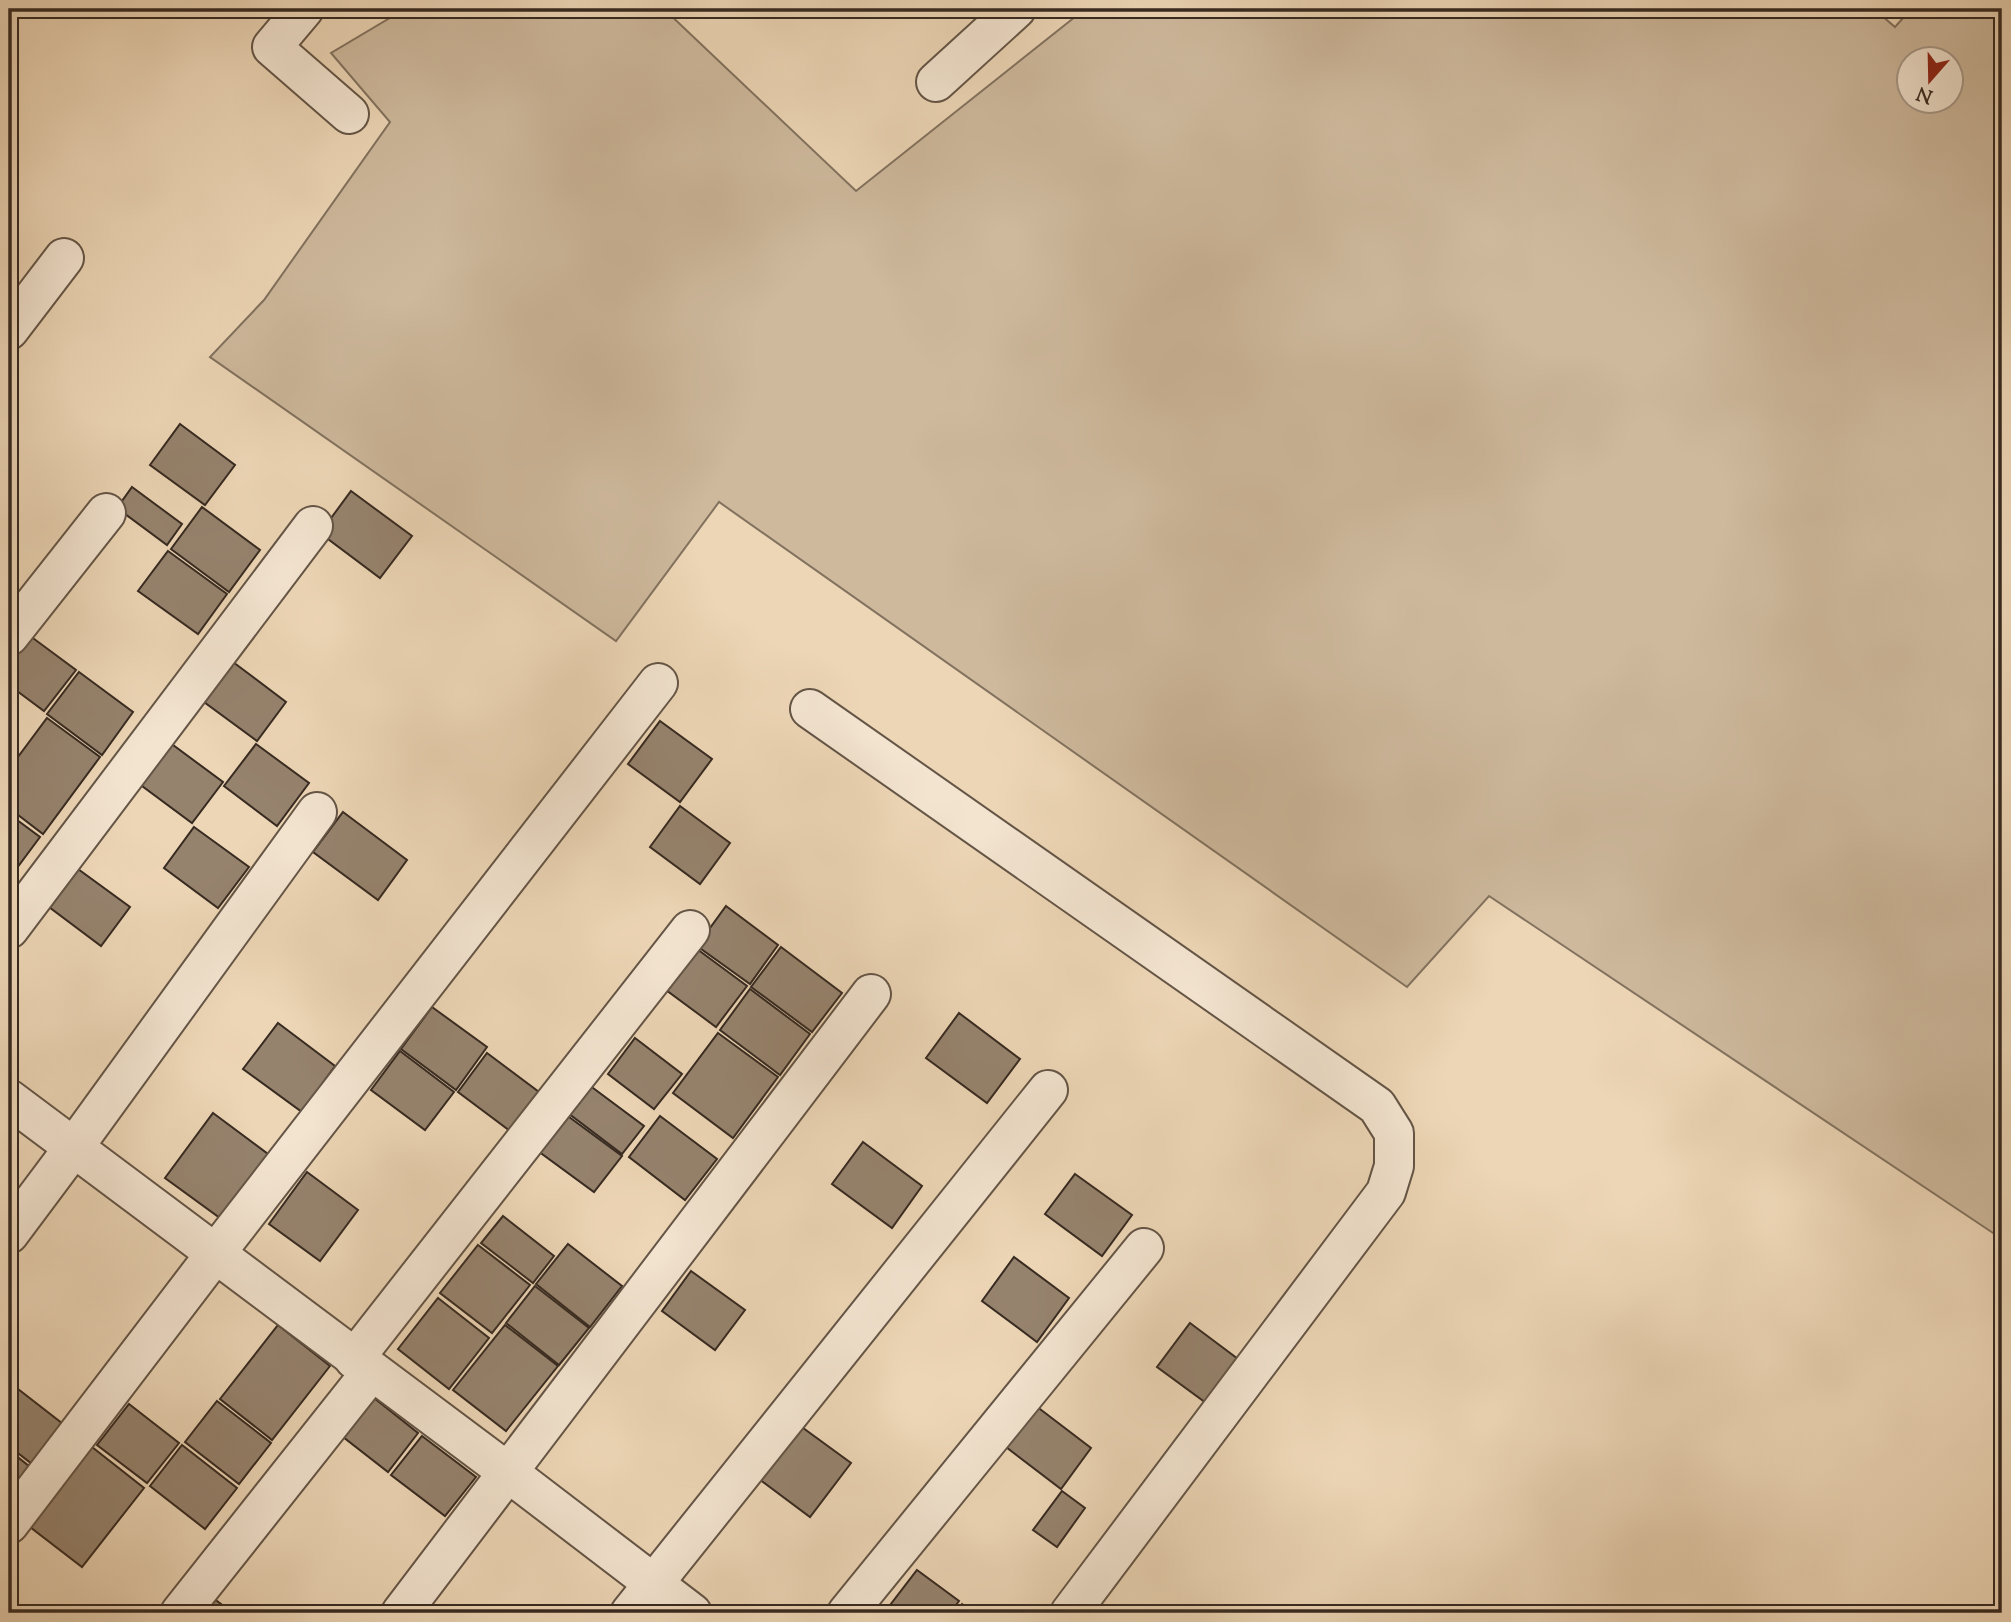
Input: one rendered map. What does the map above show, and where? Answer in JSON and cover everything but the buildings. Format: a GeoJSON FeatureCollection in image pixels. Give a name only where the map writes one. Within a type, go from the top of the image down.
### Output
{"type":"FeatureCollection","features":[{"type":"Feature","properties":{"kind":"street"},"geometry":{"type":"LineString","coordinates":[[304,9],[272,47],[349,114]]}},
{"type":"Feature","properties":{"kind":"street"},"geometry":{"type":"LineString","coordinates":[[936,82],[1016,9]]}},
{"type":"Feature","properties":{"kind":"street"},"geometry":{"type":"LineString","coordinates":[[9,330],[64,258]]}},
{"type":"Feature","properties":{"kind":"street"},"geometry":{"type":"LineString","coordinates":[[9,636],[106,513]]}},
{"type":"Feature","properties":{"kind":"street"},"geometry":{"type":"LineString","coordinates":[[9,929],[313,526]]}},
{"type":"Feature","properties":{"kind":"street"},"geometry":{"type":"LineString","coordinates":[[9,1524],[658,683]]}},
{"type":"Feature","properties":{"kind":"street"},"geometry":{"type":"LineString","coordinates":[[810,709],[1377,1107],[1394,1133],[1394,1166],[1386,1192],[1070,1613]]}},
{"type":"Feature","properties":{"kind":"street"},"geometry":{"type":"LineString","coordinates":[[9,1234],[317,812]]}},
{"type":"Feature","properties":{"kind":"street"},"geometry":{"type":"LineString","coordinates":[[180,1613],[690,930]]}},
{"type":"Feature","properties":{"kind":"street"},"geometry":{"type":"LineString","coordinates":[[401,1613],[871,994]]}},
{"type":"Feature","properties":{"kind":"street"},"geometry":{"type":"LineString","coordinates":[[641,1599],[1048,1090]]}},
{"type":"Feature","properties":{"kind":"street"},"geometry":{"type":"LineString","coordinates":[[9,1099],[509,1473],[641,1599],[692,1613]]}},
{"type":"Feature","properties":{"kind":"street"},"geometry":{"type":"LineString","coordinates":[[847,1613],[1144,1248]]}},
{"type":"Feature","properties":{"kind":"shaded area"},"geometry":{"type":"Polygon","coordinates":[[[405,9],[664,9],[856,191],[1085,9],[1874,9],[1895,27],[1911,9],[2002,9],[2002,1239],[1489,896],[1407,987],[719,502],[616,641],[210,357],[264,300],[390,122],[331,53],[405,9]]]}}]}
